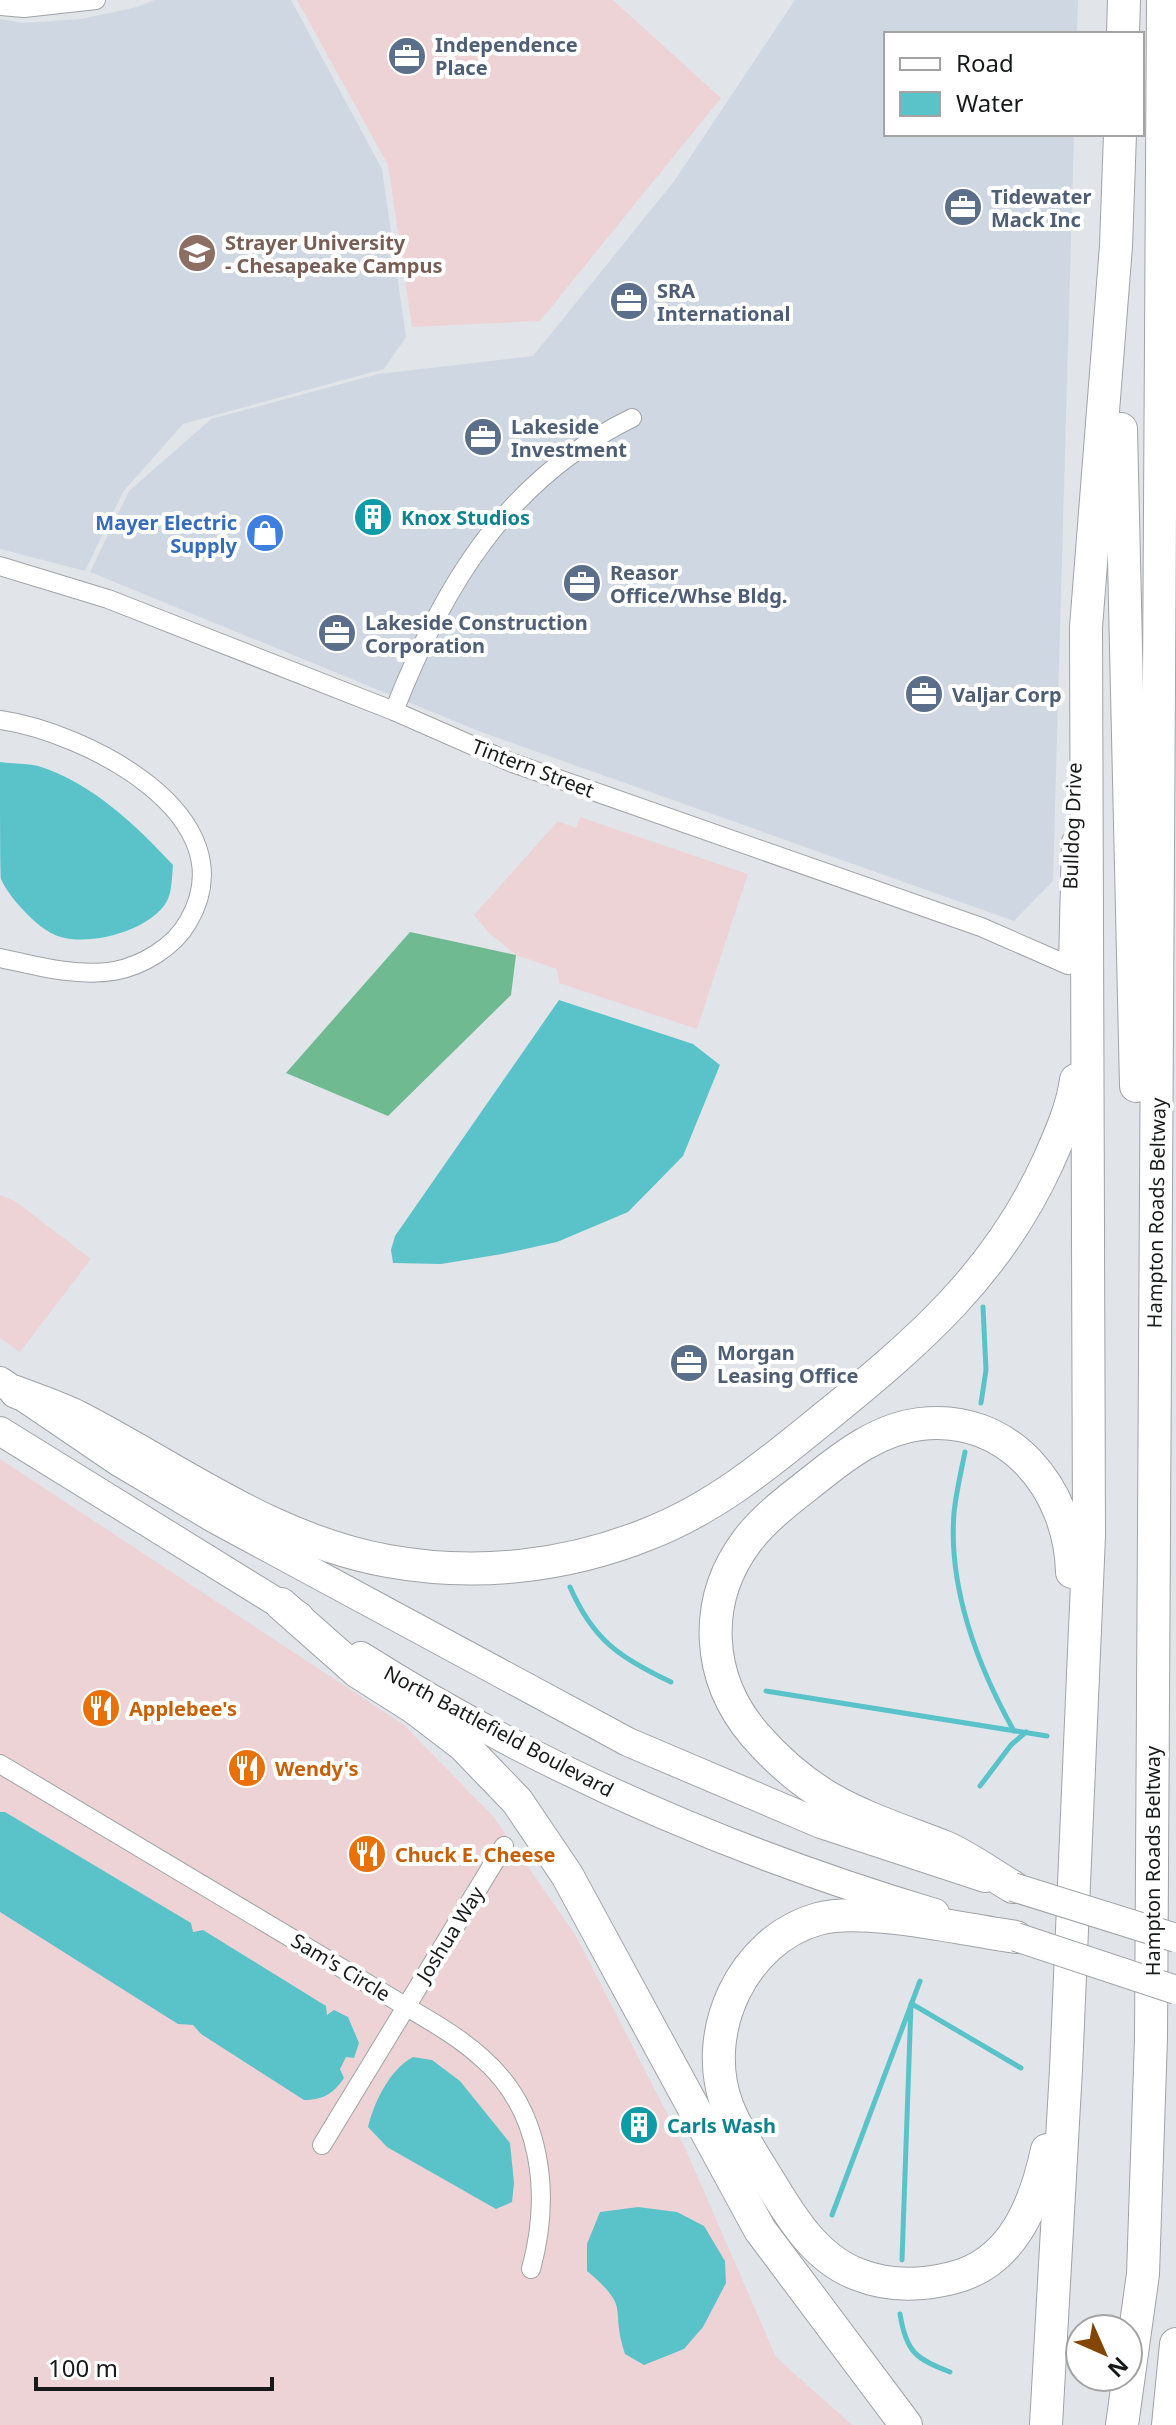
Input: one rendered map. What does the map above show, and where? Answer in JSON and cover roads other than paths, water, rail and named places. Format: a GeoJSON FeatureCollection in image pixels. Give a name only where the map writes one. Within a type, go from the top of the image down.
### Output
{"type":"FeatureCollection","features":[{"type":"Feature","properties":{"kind":"highway"},"geometry":{"type":"LineString","coordinates":[[1123,32],[1124,0]]}},
{"type":"Feature","properties":{"kind":"highway","name":"Hampton Roads Beltway"},"geometry":{"type":"LineString","coordinates":[[1122,2425],[1143,2274],[1151,2038],[1163,0]]}},
{"type":"Feature","properties":{"kind":"highway"},"geometry":{"type":"LineString","coordinates":[[1141,2425],[1149,2351],[1165,2068],[1173,0]]}},
{"type":"Feature","properties":{"kind":"highway"},"geometry":{"type":"LineString","coordinates":[[5,1392],[76,1416],[268,1524],[305,1539],[363,1556],[452,1569],[505,1568],[572,1558],[646,1535],[711,1503],[778,1456],[919,1340],[972,1285],[1021,1216],[1073,1101],[1086,627],[1116,246],[1120,136]]}},
{"type":"Feature","properties":{"kind":"highway"},"geometry":{"type":"LineString","coordinates":[[1116,246],[1133,1000],[1152,1561]]}},
{"type":"Feature","properties":{"kind":"highway"},"geometry":{"type":"LineString","coordinates":[[1046,2425],[1066,2069],[1089,1536],[1078,974]]}},
{"type":"Feature","properties":{"kind":"highway"},"geometry":{"type":"LineString","coordinates":[[1013,1887],[948,1848],[880,1825],[838,1804],[801,1780],[757,1737],[734,1707],[719,1667],[715,1624],[721,1588],[748,1539],[771,1516],[822,1473],[873,1438],[919,1424],[975,1428],[1021,1454],[1045,1481],[1060,1508],[1071,1550],[1081,1701]]}},
{"type":"Feature","properties":{"kind":"highway"},"geometry":{"type":"LineString","coordinates":[[281,1604],[358,1672],[416,1709],[463,1745],[517,1801],[567,1875],[760,2230],[906,2425]]}},
{"type":"Feature","properties":{"kind":"highway"},"geometry":{"type":"LineString","coordinates":[[1016,1937],[859,1916],[818,1919],[779,1938],[747,1968],[729,2003],[721,2037],[720,2069],[727,2104],[790,2217],[824,2254],[855,2273],[885,2283],[925,2284],[958,2276],[988,2261],[1009,2244],[1026,2219],[1040,2183],[1066,2069]]}},
{"type":"Feature","properties":{"kind":"highway"},"geometry":{"type":"LineString","coordinates":[[1168,2425],[1176,2344]]}},
{"type":"Feature","properties":{"kind":"main road"},"geometry":{"type":"LineString","coordinates":[[5,1392],[215,1519],[628,1742],[850,1835],[1176,1938]]}},
{"type":"Feature","properties":{"kind":"main road","name":"North Battlefield Boulevard"},"geometry":{"type":"LineString","coordinates":[[0,1431],[390,1674],[573,1774],[769,1858],[1176,1990]]}},
{"type":"Feature","properties":{"kind":"street"},"geometry":{"type":"LineString","coordinates":[[0,6],[24,8],[96,0]]}},
{"type":"Feature","properties":{"kind":"street"},"geometry":{"type":"LineString","coordinates":[[394,711],[438,608],[485,538],[554,469],[599,435],[632,418]]}},
{"type":"Feature","properties":{"kind":"street","name":"Tintern Street"},"geometry":{"type":"LineString","coordinates":[[0,566],[108,599],[394,711],[510,762],[966,921],[1078,974]]}},
{"type":"Feature","properties":{"kind":"street","name":"Bulldog Drive"},"geometry":{"type":"LineString","coordinates":[[1076,687],[1078,974]]}},
{"type":"Feature","properties":{"kind":"street"},"geometry":{"type":"LineString","coordinates":[[0,720],[50,731],[84,744],[136,776],[187,826],[202,868],[195,910],[184,930],[142,962],[116,971],[89,973],[0,958]]}},
{"type":"Feature","properties":{"kind":"street","name":"Sam's Circle"},"geometry":{"type":"LineString","coordinates":[[0,1764],[405,2006],[459,2039],[485,2060],[507,2088],[525,2119],[539,2156],[541,2221],[531,2269]]}},
{"type":"Feature","properties":{"kind":"street","name":"Joshua Way"},"geometry":{"type":"LineString","coordinates":[[322,2145],[504,1846]]}},
{"type":"Feature","properties":{"kind":"water"},"geometry":{"type":"Polygon","coordinates":[[[0,762],[29,764],[58,773],[95,794],[144,835],[173,865],[169,897],[158,912],[131,929],[96,939],[79,940],[51,933],[30,916],[15,901],[1,879],[0,762]]]}},
{"type":"Feature","properties":{"kind":"water"},"geometry":{"type":"Polygon","coordinates":[[[559,1000],[693,1044],[720,1065],[683,1156],[628,1212],[557,1242],[441,1264],[393,1263],[391,1250],[395,1236],[559,1000]]]}},
{"type":"Feature","properties":{"kind":"water"},"geometry":{"type":"Polygon","coordinates":[[[0,1812],[5,1812],[191,1923],[193,1932],[203,1930],[326,2006],[327,2015],[334,2010],[348,2017],[359,2043],[354,2058],[346,2057],[340,2069],[344,2078],[340,2084],[322,2097],[304,2100],[201,2034],[193,2025],[178,2024],[0,1912],[0,1812]]]}},
{"type":"Feature","properties":{"kind":"water"},"geometry":{"type":"Polygon","coordinates":[[[413,2057],[432,2060],[460,2081],[510,2143],[514,2183],[512,2202],[496,2209],[387,2147],[368,2127],[384,2087],[397,2069],[413,2057]]]}},
{"type":"Feature","properties":{"kind":"water"},"geometry":{"type":"Polygon","coordinates":[[[638,2207],[677,2212],[704,2226],[725,2261],[726,2283],[703,2327],[684,2349],[644,2365],[625,2354],[615,2302],[587,2271],[587,2244],[600,2212],[638,2207]]]}},
{"type":"Feature","properties":{"kind":"waterway"},"geometry":{"type":"LineString","coordinates":[[981,1403],[986,1370],[983,1307]]}},
{"type":"Feature","properties":{"kind":"waterway"},"geometry":{"type":"LineString","coordinates":[[965,1452],[954,1513],[956,1570],[968,1626],[978,1654],[1014,1731]]}},
{"type":"Feature","properties":{"kind":"waterway"},"geometry":{"type":"LineString","coordinates":[[570,1587],[588,1621],[610,1645],[671,1682]]}},
{"type":"Feature","properties":{"kind":"waterway"},"geometry":{"type":"LineString","coordinates":[[766,1691],[1047,1736]]}},
{"type":"Feature","properties":{"kind":"waterway"},"geometry":{"type":"LineString","coordinates":[[980,1786],[1011,1745],[1026,1732]]}},
{"type":"Feature","properties":{"kind":"waterway"},"geometry":{"type":"LineString","coordinates":[[832,2215],[920,1981]]}},
{"type":"Feature","properties":{"kind":"waterway"},"geometry":{"type":"LineString","coordinates":[[902,2260],[911,2004]]}},
{"type":"Feature","properties":{"kind":"waterway"},"geometry":{"type":"LineString","coordinates":[[912,2004],[1021,2068]]}},
{"type":"Feature","properties":{"kind":"waterway"},"geometry":{"type":"LineString","coordinates":[[900,2314],[905,2337],[914,2352],[928,2363],[950,2372]]}},
{"type":"Feature","properties":{"kind":"place","name":"Independence Place"},"geometry":{"type":"Point","coordinates":[407,56]}},
{"type":"Feature","properties":{"kind":"place","name":"Tidewater Mack Inc"},"geometry":{"type":"Point","coordinates":[963,207]}},
{"type":"Feature","properties":{"kind":"place","name":"Strayer University - Chesapeake Campus"},"geometry":{"type":"Point","coordinates":[197,253]}},
{"type":"Feature","properties":{"kind":"place","name":"SRA International"},"geometry":{"type":"Point","coordinates":[629,301]}},
{"type":"Feature","properties":{"kind":"place","name":"Lakeside Investment"},"geometry":{"type":"Point","coordinates":[483,437]}},
{"type":"Feature","properties":{"kind":"place","name":"Knox Studios"},"geometry":{"type":"Point","coordinates":[373,517]}},
{"type":"Feature","properties":{"kind":"place","name":"Mayer Electric Supply"},"geometry":{"type":"Point","coordinates":[265,533]}},
{"type":"Feature","properties":{"kind":"place","name":"Reasor Office/Whse Bldg."},"geometry":{"type":"Point","coordinates":[582,583]}},
{"type":"Feature","properties":{"kind":"place","name":"Lakeside Construction Corporation"},"geometry":{"type":"Point","coordinates":[337,633]}},
{"type":"Feature","properties":{"kind":"place","name":"Valjar Corp"},"geometry":{"type":"Point","coordinates":[924,694]}},
{"type":"Feature","properties":{"kind":"place","name":"Morgan Leasing Office"},"geometry":{"type":"Point","coordinates":[689,1363]}},
{"type":"Feature","properties":{"kind":"place","name":"Applebee's"},"geometry":{"type":"Point","coordinates":[101,1708]}},
{"type":"Feature","properties":{"kind":"place","name":"Wendy's"},"geometry":{"type":"Point","coordinates":[247,1768]}},
{"type":"Feature","properties":{"kind":"place","name":"Chuck E. Cheese"},"geometry":{"type":"Point","coordinates":[367,1854]}},
{"type":"Feature","properties":{"kind":"place","name":"Carls Wash"},"geometry":{"type":"Point","coordinates":[639,2125]}}]}
